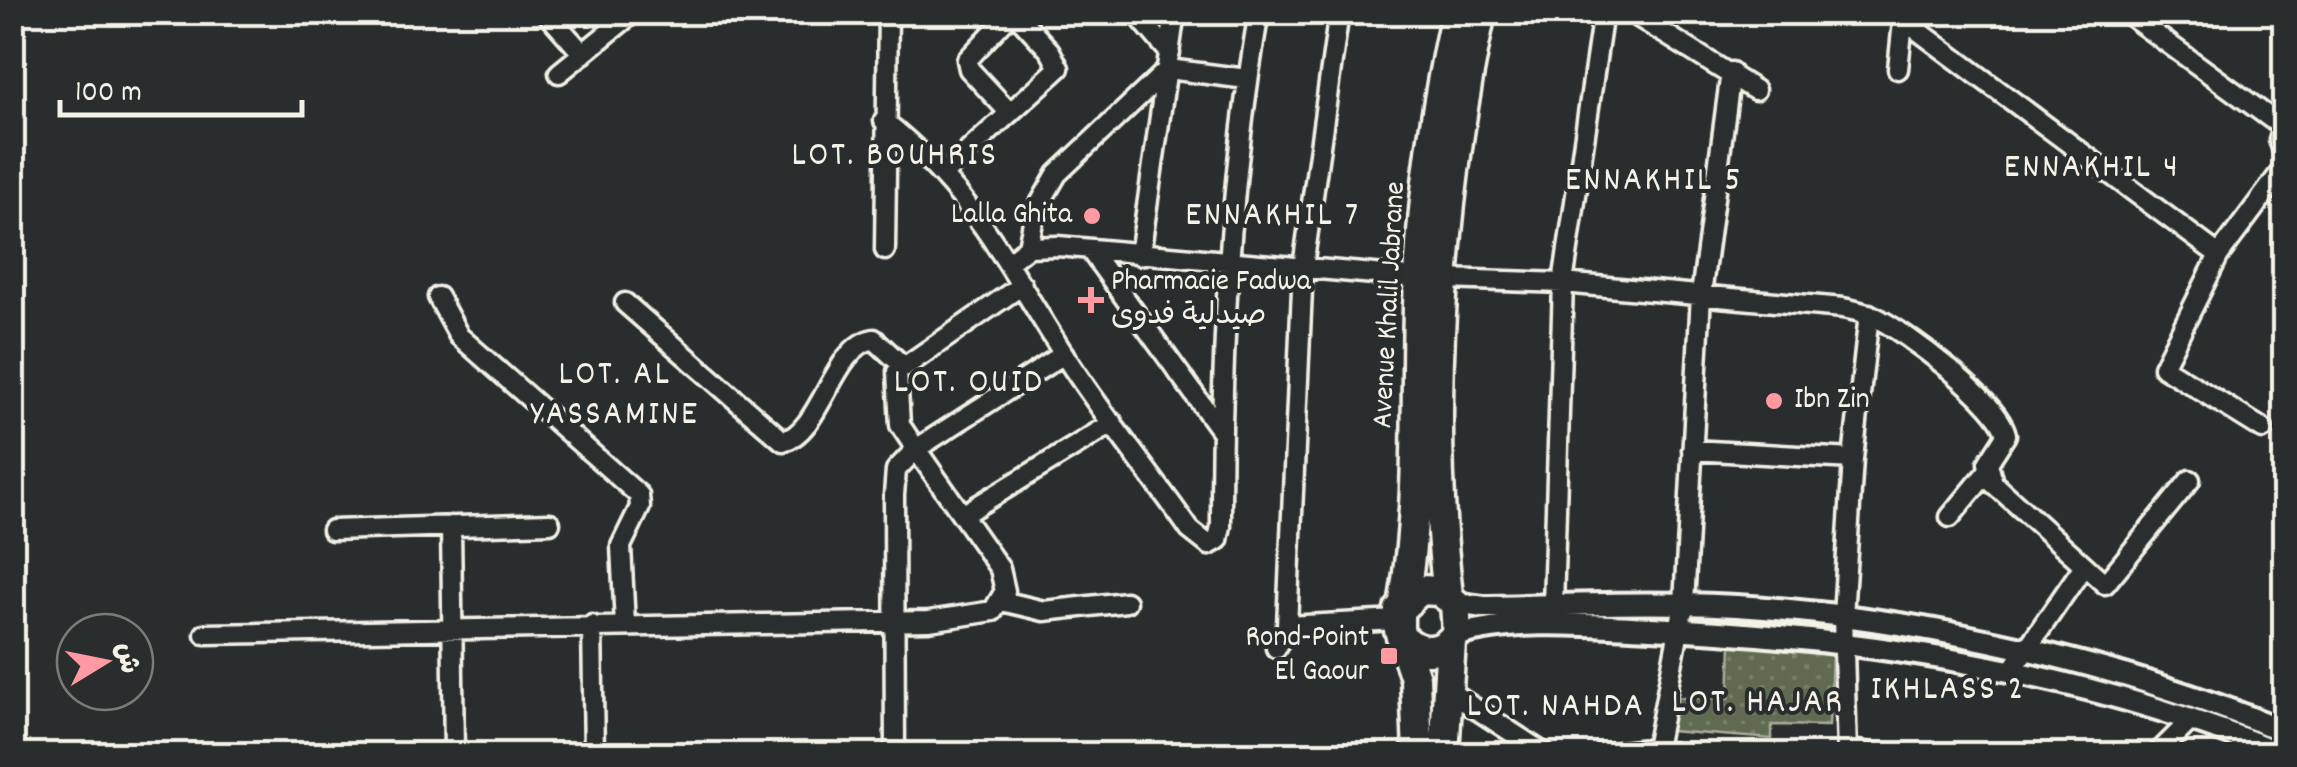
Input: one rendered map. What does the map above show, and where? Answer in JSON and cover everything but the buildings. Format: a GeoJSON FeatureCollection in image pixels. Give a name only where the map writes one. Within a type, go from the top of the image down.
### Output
{"type":"FeatureCollection","features":[{"type":"Feature","properties":{"kind":"main road","name":"Avenue Khalil Jabrane"},"geometry":{"type":"LineString","coordinates":[[1418,754],[1415,678],[1402,620],[1416,526],[1432,278],[1437,109],[1456,12]]}},
{"type":"Feature","properties":{"kind":"main road","name":"Avenue Khalil Jabrane"},"geometry":{"type":"LineString","coordinates":[[1451,599],[1440,528],[1432,278],[1481,12]]}},
{"type":"Feature","properties":{"kind":"main road"},"geometry":{"type":"LineString","coordinates":[[1444,754],[1453,638],[1460,622],[1451,599],[1430,588],[1402,620],[1412,646],[1432,651],[1453,638]]}},
{"type":"Feature","properties":{"kind":"street"},"geometry":{"type":"LineString","coordinates":[[546,12],[583,54]]}},
{"type":"Feature","properties":{"kind":"street"},"geometry":{"type":"LineString","coordinates":[[560,73],[634,12]]}},
{"type":"Feature","properties":{"kind":"street"},"geometry":{"type":"LineString","coordinates":[[885,250],[888,12]]}},
{"type":"Feature","properties":{"kind":"street"},"geometry":{"type":"LineString","coordinates":[[944,173],[1010,113],[1060,63],[1013,12],[967,60],[969,70],[1010,113]]}},
{"type":"Feature","properties":{"kind":"street"},"geometry":{"type":"LineString","coordinates":[[1134,12],[1169,61],[1247,79]]}},
{"type":"Feature","properties":{"kind":"street"},"geometry":{"type":"LineString","coordinates":[[1140,255],[1175,12]]}},
{"type":"Feature","properties":{"kind":"street"},"geometry":{"type":"LineString","coordinates":[[884,121],[944,173],[1009,262],[1064,354],[1197,539],[1208,545],[1218,540],[1221,526],[1221,431],[1230,264],[1247,79],[1259,12]]}},
{"type":"Feature","properties":{"kind":"street"},"geometry":{"type":"LineString","coordinates":[[1276,648],[1287,626],[1304,267],[1339,12]]}},
{"type":"Feature","properties":{"kind":"street"},"geometry":{"type":"LineString","coordinates":[[1553,606],[1563,283],[1603,12]]}},
{"type":"Feature","properties":{"kind":"street"},"geometry":{"type":"LineString","coordinates":[[1630,12],[1755,90]]}},
{"type":"Feature","properties":{"kind":"street"},"geometry":{"type":"LineString","coordinates":[[2125,12],[2283,124],[2278,140],[2284,152]]}},
{"type":"Feature","properties":{"kind":"street"},"geometry":{"type":"LineString","coordinates":[[1898,69],[1900,14]]}},
{"type":"Feature","properties":{"kind":"street"},"geometry":{"type":"LineString","coordinates":[[1900,14],[2220,255]]}},
{"type":"Feature","properties":{"kind":"street"},"geometry":{"type":"LineString","coordinates":[[1009,262],[1028,247],[1035,212],[1057,174],[1169,61]]}},
{"type":"Feature","properties":{"kind":"street"},"geometry":{"type":"LineString","coordinates":[[1655,751],[1684,604],[1700,295],[1731,72]]}},
{"type":"Feature","properties":{"kind":"street"},"geometry":{"type":"LineString","coordinates":[[2263,430],[2163,366],[2220,255],[2284,168]]}},
{"type":"Feature","properties":{"kind":"street"},"geometry":{"type":"LineString","coordinates":[[1028,247],[1432,278],[1563,283],[1869,314],[1920,348],[2004,424],[2006,435],[1988,471],[1950,517]]}},
{"type":"Feature","properties":{"kind":"street"},"geometry":{"type":"LineString","coordinates":[[1090,250],[1221,431]]}},
{"type":"Feature","properties":{"kind":"street"},"geometry":{"type":"LineString","coordinates":[[205,634],[452,626],[896,621],[968,618],[993,611],[1002,601],[1004,580],[964,514],[900,425],[896,380],[902,365],[1022,285]]}},
{"type":"Feature","properties":{"kind":"street"},"geometry":{"type":"LineString","coordinates":[[438,297],[459,336],[639,494],[640,507],[622,546],[626,625]]}},
{"type":"Feature","properties":{"kind":"street"},"geometry":{"type":"LineString","coordinates":[[625,303],[783,441],[800,431],[857,345],[874,340],[902,365]]}},
{"type":"Feature","properties":{"kind":"street"},"geometry":{"type":"LineString","coordinates":[[1869,314],[1853,459],[1842,642],[1847,752],[1876,754]]}},
{"type":"Feature","properties":{"kind":"street"},"geometry":{"type":"LineString","coordinates":[[895,754],[896,470],[916,449],[1064,354]]}},
{"type":"Feature","properties":{"kind":"street"},"geometry":{"type":"LineString","coordinates":[[964,514],[1113,423]]}},
{"type":"Feature","properties":{"kind":"street"},"geometry":{"type":"LineString","coordinates":[[1692,450],[1853,459]]}},
{"type":"Feature","properties":{"kind":"street"},"geometry":{"type":"LineString","coordinates":[[1988,471],[2005,497],[2105,584],[2190,480]]}},
{"type":"Feature","properties":{"kind":"street"},"geometry":{"type":"LineString","coordinates":[[332,530],[550,523]]}},
{"type":"Feature","properties":{"kind":"street"},"geometry":{"type":"LineString","coordinates":[[451,526],[454,754]]}},
{"type":"Feature","properties":{"kind":"street"},"geometry":{"type":"LineString","coordinates":[[2011,672],[2083,568]]}},
{"type":"Feature","properties":{"kind":"street"},"geometry":{"type":"LineString","coordinates":[[1451,599],[1553,606],[1684,604],[1843,616],[2124,677],[2284,731]]}},
{"type":"Feature","properties":{"kind":"street"},"geometry":{"type":"LineString","coordinates":[[1002,601],[1044,611],[1126,602]]}},
{"type":"Feature","properties":{"kind":"street"},"geometry":{"type":"LineString","coordinates":[[1287,626],[1402,620]]}},
{"type":"Feature","properties":{"kind":"street"},"geometry":{"type":"LineString","coordinates":[[592,625],[594,754]]}},
{"type":"Feature","properties":{"kind":"street"},"geometry":{"type":"LineString","coordinates":[[1453,638],[1484,627],[1678,630],[1842,642],[2011,672],[2190,720],[2281,754]]}},
{"type":"Feature","properties":{"kind":"street"},"geometry":{"type":"LineString","coordinates":[[1447,690],[1545,754]]}},
{"type":"Feature","properties":{"kind":"street"},"geometry":{"type":"LineString","coordinates":[[2156,754],[2190,720]]}},
{"type":"Feature","properties":{"kind":"street"},"geometry":{"type":"LineString","coordinates":[[1603,754],[1677,754]]}},
{"type":"Feature","properties":{"kind":"green space"},"geometry":{"type":"Polygon","coordinates":[[[1731,644],[1832,655],[1829,726],[1772,725],[1772,739],[1670,731],[1671,697],[1729,699],[1731,644]]]}},
{"type":"Feature","properties":{"kind":"place","name":"Lalla Ghita"},"geometry":{"type":"Point","coordinates":[1092,216]}},
{"type":"Feature","properties":{"kind":"place","name":"Pharmacie Fadwa صيدلية فدوى"},"geometry":{"type":"Point","coordinates":[1091,300]}},
{"type":"Feature","properties":{"kind":"place","name":"Ibn Zin"},"geometry":{"type":"Point","coordinates":[1774,401]}},
{"type":"Feature","properties":{"kind":"place","name":"Rond-Point El Gaour"},"geometry":{"type":"Point","coordinates":[1389,656]}},
{"type":"Feature","properties":{"kind":"district","name":"LOT. BOUHRIS"},"geometry":{"type":"Point","coordinates":[895,157]}},
{"type":"Feature","properties":{"kind":"district","name":"ENNAKHIL 4"},"geometry":{"type":"Point","coordinates":[2092,169]}},
{"type":"Feature","properties":{"kind":"district","name":"ENNAKHIL 5"},"geometry":{"type":"Point","coordinates":[1654,182]}},
{"type":"Feature","properties":{"kind":"district","name":"ENNAKHIL 7"},"geometry":{"type":"Point","coordinates":[1273,217]}},
{"type":"Feature","properties":{"kind":"district","name":"LOT. OUID"},"geometry":{"type":"Point","coordinates":[969,384]}},
{"type":"Feature","properties":{"kind":"district","name":"LOT. AL YASSAMINE"},"geometry":{"type":"Point","coordinates":[615,396]}},
{"type":"Feature","properties":{"kind":"district","name":"IKHLASS 2"},"geometry":{"type":"Point","coordinates":[1948,691]}},
{"type":"Feature","properties":{"kind":"district","name":"LOT. HAJAR"},"geometry":{"type":"Point","coordinates":[1758,704]}},
{"type":"Feature","properties":{"kind":"district","name":"LOT. NAHDA"},"geometry":{"type":"Point","coordinates":[1556,708]}}]}
